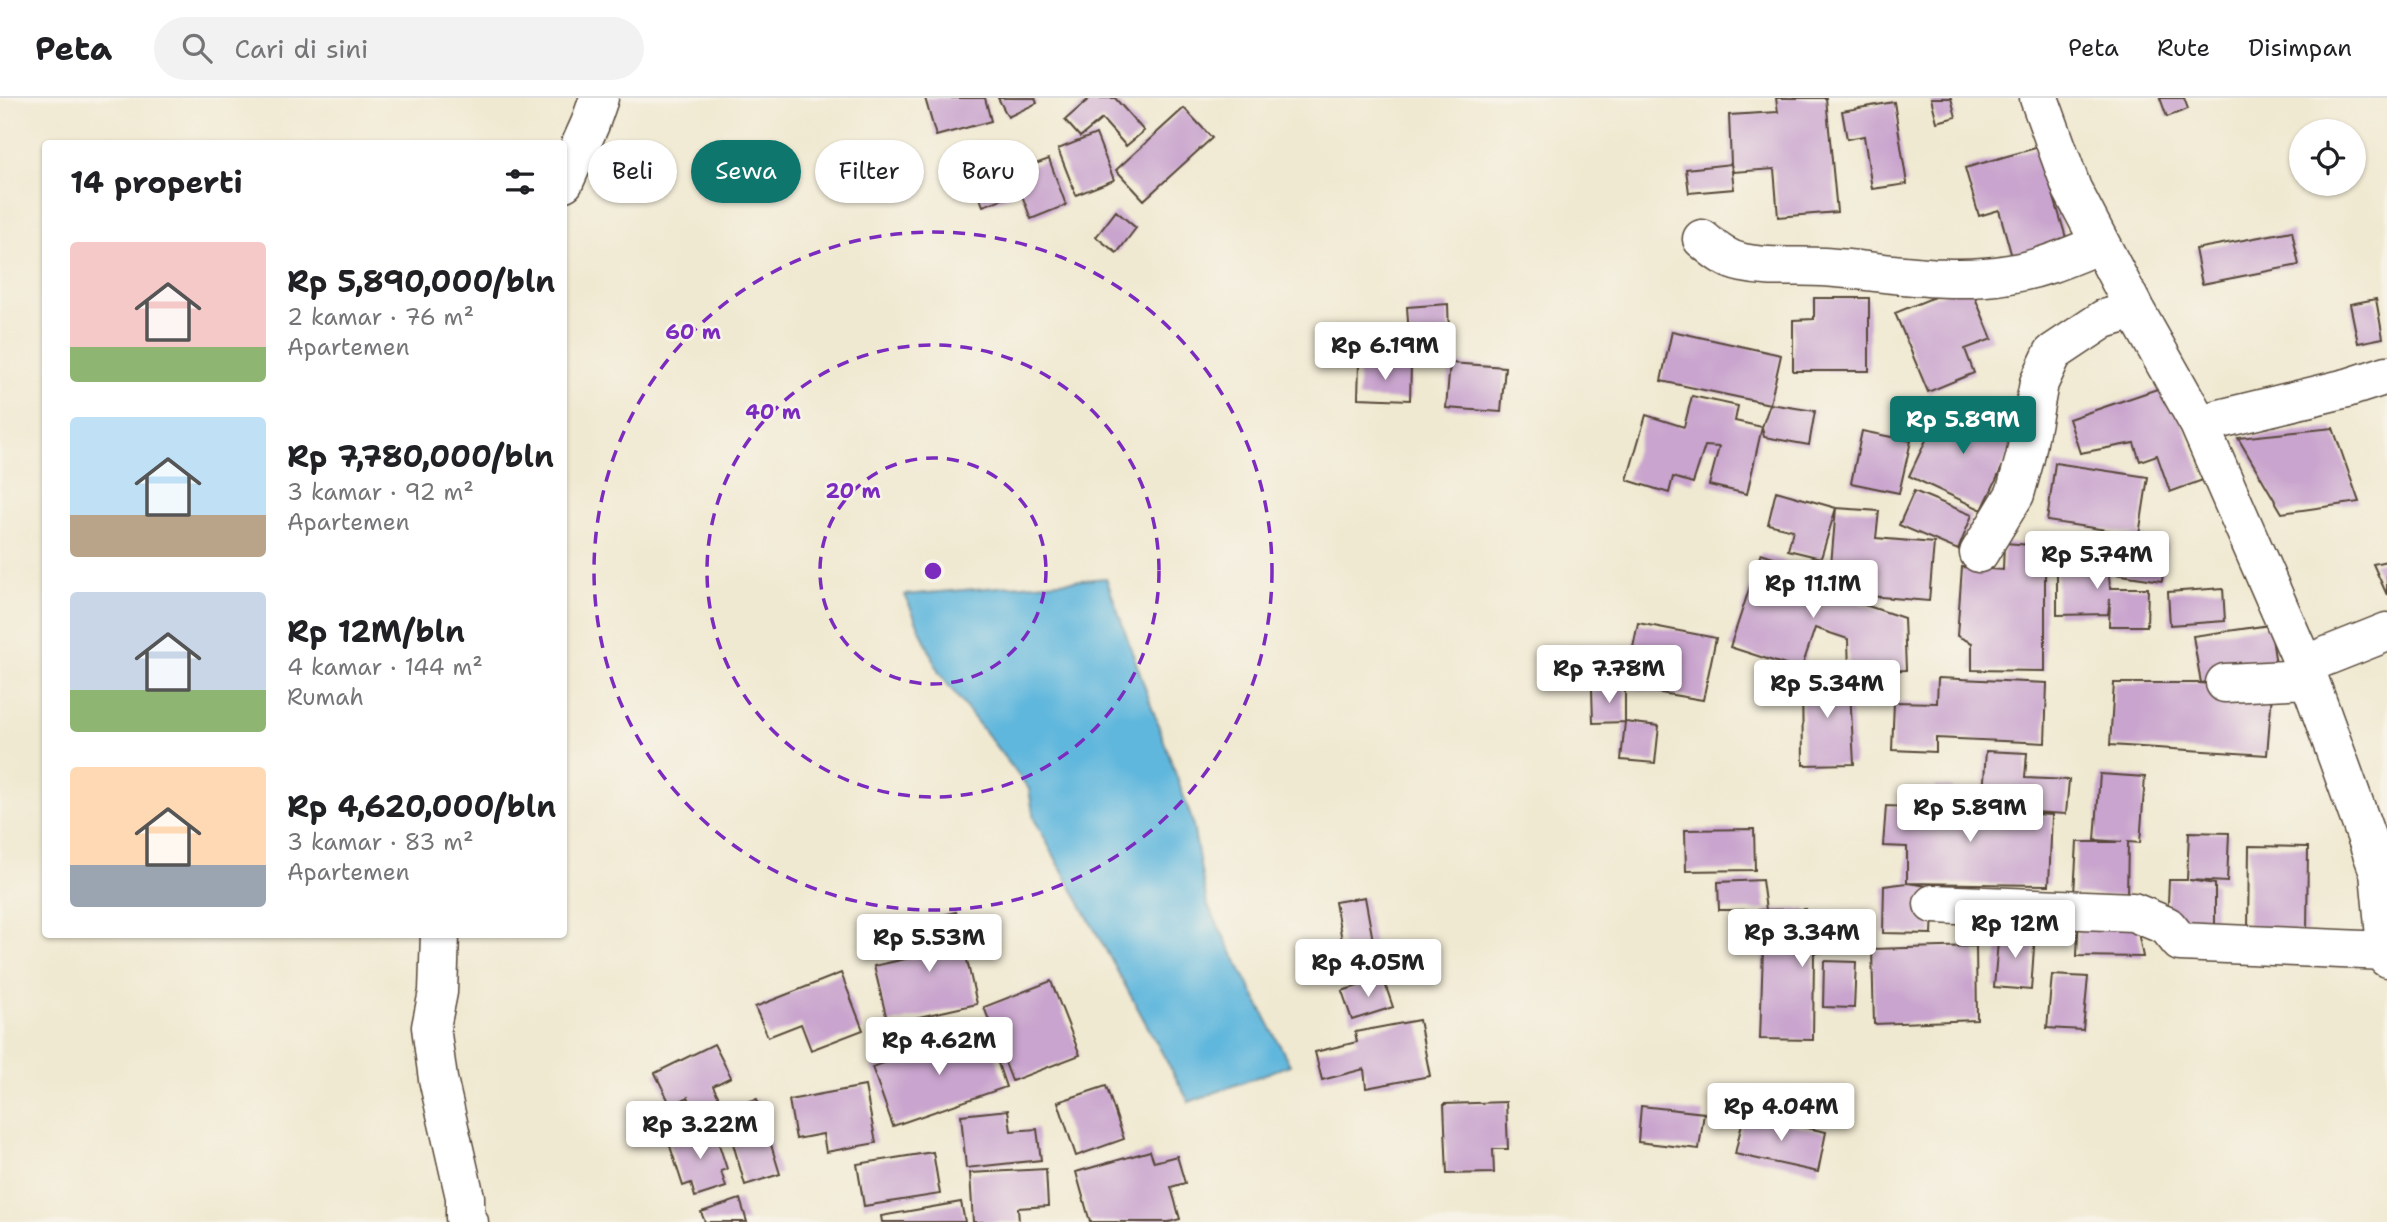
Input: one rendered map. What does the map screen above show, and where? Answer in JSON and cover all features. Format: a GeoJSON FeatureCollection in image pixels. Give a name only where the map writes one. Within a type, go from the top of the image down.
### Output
{"type":"FeatureCollection","features":[{"type":"Feature","properties":{"kind":"street"},"geometry":{"type":"LineString","coordinates":[[567,175],[599,98]]}},
{"type":"Feature","properties":{"kind":"street"},"geometry":{"type":"LineString","coordinates":[[2039,98],[2072,189],[2135,310],[2199,424],[2306,672],[2383,872],[2387,958]]}},
{"type":"Feature","properties":{"kind":"street"},"geometry":{"type":"LineString","coordinates":[[1702,239],[1723,256],[1742,263],[1777,268],[1820,267],[1953,279],[2009,274],[2048,266],[2100,244]]}},
{"type":"Feature","properties":{"kind":"street"},"geometry":{"type":"LineString","coordinates":[[1979,553],[2015,494],[2025,458],[2039,383],[2053,353],[2104,319],[2135,310]]}},
{"type":"Feature","properties":{"kind":"street"},"geometry":{"type":"LineString","coordinates":[[2199,424],[2347,388],[2387,375]]}},
{"type":"Feature","properties":{"kind":"street"},"geometry":{"type":"LineString","coordinates":[[2225,683],[2306,672],[2387,632]]}},
{"type":"Feature","properties":{"kind":"street"},"geometry":{"type":"LineString","coordinates":[[1933,904],[2133,912],[2167,926],[2180,942],[2386,951]]}},
{"type":"Feature","properties":{"kind":"street"},"geometry":{"type":"LineString","coordinates":[[440,938],[438,992],[431,1027],[438,1079],[465,1197],[465,1218],[469,1222]]}},
{"type":"Feature","properties":{"kind":"water"},"geometry":{"type":"Polygon","coordinates":[[[1106,578],[1192,820],[1207,904],[1290,1065],[1189,1102],[1034,819],[1029,789],[939,673],[905,595],[1106,578]]]}},
{"type":"Feature","properties":{"kind":"building"},"geometry":{"type":"Polygon","coordinates":[[[925,98],[985,98],[991,121],[936,136],[925,98]]]}},
{"type":"Feature","properties":{"kind":"building"},"geometry":{"type":"Polygon","coordinates":[[[998,98],[1035,98],[1037,103],[1008,117],[998,98]]]}},
{"type":"Feature","properties":{"kind":"building"},"geometry":{"type":"Polygon","coordinates":[[[1090,98],[1115,98],[1144,131],[1126,146],[1102,119],[1080,137],[1065,120],[1090,98]]]}},
{"type":"Feature","properties":{"kind":"building"},"geometry":{"type":"Polygon","coordinates":[[[1776,98],[1826,98],[1837,212],[1778,217],[1774,169],[1733,172],[1729,115],[1778,112],[1776,98]]]}},
{"type":"Feature","properties":{"kind":"building"},"geometry":{"type":"Polygon","coordinates":[[[1931,98],[1951,98],[1956,117],[1937,122],[1931,98]]]}},
{"type":"Feature","properties":{"kind":"building"},"geometry":{"type":"Polygon","coordinates":[[[2160,98],[2184,98],[2188,109],[2167,117],[2160,98]]]}},
{"type":"Feature","properties":{"kind":"building"},"geometry":{"type":"Polygon","coordinates":[[[1894,102],[1907,184],[1872,189],[1864,136],[1847,139],[1842,111],[1894,102]]]}},
{"type":"Feature","properties":{"kind":"building"},"geometry":{"type":"Polygon","coordinates":[[[1184,108],[1212,138],[1144,200],[1116,170],[1184,108]]]}},
{"type":"Feature","properties":{"kind":"building"},"geometry":{"type":"Polygon","coordinates":[[[1096,134],[1114,180],[1076,195],[1058,149],[1096,134]]]}},
{"type":"Feature","properties":{"kind":"building"},"geometry":{"type":"Polygon","coordinates":[[[2039,147],[2067,241],[2012,257],[1999,210],[1979,216],[1965,168],[2039,147]]]}},
{"type":"Feature","properties":{"kind":"building"},"geometry":{"type":"Polygon","coordinates":[[[1049,159],[1066,205],[1031,219],[1025,203],[1039,203],[1039,163],[1049,159]]]}},
{"type":"Feature","properties":{"kind":"building"},"geometry":{"type":"Polygon","coordinates":[[[1731,164],[1734,189],[1689,193],[1686,169],[1731,164]]]}},
{"type":"Feature","properties":{"kind":"building"},"geometry":{"type":"Polygon","coordinates":[[[1116,211],[1136,228],[1117,253],[1096,237],[1116,211]]]}},
{"type":"Feature","properties":{"kind":"building"},"geometry":{"type":"Polygon","coordinates":[[[2292,231],[2299,265],[2202,284],[2195,249],[2292,231]]]}},
{"type":"Feature","properties":{"kind":"building"},"geometry":{"type":"Polygon","coordinates":[[[1969,283],[1992,339],[1965,349],[1974,373],[1928,392],[1895,313],[1969,283]]]}},
{"type":"Feature","properties":{"kind":"building"},"geometry":{"type":"Polygon","coordinates":[[[1814,298],[1869,298],[1869,371],[1793,371],[1793,320],[1814,319],[1814,298]]]}},
{"type":"Feature","properties":{"kind":"building"},"geometry":{"type":"Polygon","coordinates":[[[2376,299],[2383,338],[2358,343],[2350,304],[2376,299]]]}},
{"type":"Feature","properties":{"kind":"building"},"geometry":{"type":"Polygon","coordinates":[[[1448,304],[1450,363],[1411,366],[1407,307],[1448,304]]]}},
{"type":"Feature","properties":{"kind":"building"},"geometry":{"type":"Polygon","coordinates":[[[1672,331],[1781,355],[1770,404],[1661,381],[1672,331]]]}},
{"type":"Feature","properties":{"kind":"building"},"geometry":{"type":"Polygon","coordinates":[[[1450,363],[1505,367],[1501,412],[1446,408],[1450,363]]]}},
{"type":"Feature","properties":{"kind":"building"},"geometry":{"type":"Polygon","coordinates":[[[1359,364],[1411,366],[1410,400],[1358,398],[1359,364]]]}},
{"type":"Feature","properties":{"kind":"building"},"geometry":{"type":"Polygon","coordinates":[[[2169,385],[2203,480],[2170,492],[2157,455],[2140,461],[2134,443],[2080,453],[2069,419],[2169,385]]]}},
{"type":"Feature","properties":{"kind":"building"},"geometry":{"type":"Polygon","coordinates":[[[1692,396],[1738,406],[1735,421],[1762,427],[1747,494],[1709,485],[1719,447],[1705,446],[1693,483],[1673,477],[1669,493],[1627,480],[1646,415],[1684,427],[1692,396]]]}},
{"type":"Feature","properties":{"kind":"building"},"geometry":{"type":"Polygon","coordinates":[[[1944,402],[2017,436],[1982,510],[1909,476],[1944,402]]]}},
{"type":"Feature","properties":{"kind":"building"},"geometry":{"type":"Polygon","coordinates":[[[1770,404],[1815,411],[1809,445],[1764,437],[1762,427],[1770,404]]]}},
{"type":"Feature","properties":{"kind":"building"},"geometry":{"type":"Polygon","coordinates":[[[2333,428],[2359,502],[2282,513],[2238,438],[2333,428]]]}},
{"type":"Feature","properties":{"kind":"building"},"geometry":{"type":"Polygon","coordinates":[[[1862,431],[1911,441],[1899,493],[1851,483],[1862,431]]]}},
{"type":"Feature","properties":{"kind":"building"},"geometry":{"type":"Polygon","coordinates":[[[2055,463],[2148,477],[2139,535],[2047,521],[2055,463]]]}},
{"type":"Feature","properties":{"kind":"building"},"geometry":{"type":"Polygon","coordinates":[[[1776,491],[1836,508],[1821,558],[1788,550],[1793,530],[1768,524],[1776,491]]]}},
{"type":"Feature","properties":{"kind":"building"},"geometry":{"type":"Polygon","coordinates":[[[1914,491],[1972,515],[1958,550],[1899,525],[1914,491]]]}},
{"type":"Feature","properties":{"kind":"building"},"geometry":{"type":"Polygon","coordinates":[[[1836,508],[1879,511],[1876,538],[1934,543],[1929,601],[1869,596],[1871,569],[1831,565],[1836,508]]]}},
{"type":"Feature","properties":{"kind":"building"},"geometry":{"type":"Polygon","coordinates":[[[2139,535],[2167,544],[2162,581],[2108,573],[2114,536],[2139,535]]]}},
{"type":"Feature","properties":{"kind":"building"},"geometry":{"type":"Polygon","coordinates":[[[2004,543],[2045,546],[2045,671],[1972,670],[1972,643],[1957,636],[1962,567],[2003,570],[2004,543]]]}},
{"type":"Feature","properties":{"kind":"building"},"geometry":{"type":"Polygon","coordinates":[[[2057,552],[2107,552],[2110,588],[2148,588],[2147,626],[2109,626],[2110,599],[2108,614],[2057,615],[2057,552]]]}},
{"type":"Feature","properties":{"kind":"building"},"geometry":{"type":"Polygon","coordinates":[[[1761,553],[1828,575],[1823,591],[1904,618],[1906,670],[1849,672],[1848,639],[1815,628],[1801,670],[1730,647],[1761,553]]]}},
{"type":"Feature","properties":{"kind":"building"},"geometry":{"type":"Polygon","coordinates":[[[2387,561],[2387,595],[2373,564],[2387,561]]]}},
{"type":"Feature","properties":{"kind":"building"},"geometry":{"type":"Polygon","coordinates":[[[2223,588],[2225,621],[2170,625],[2168,592],[2223,588]]]}},
{"type":"Feature","properties":{"kind":"building"},"geometry":{"type":"Polygon","coordinates":[[[1638,623],[1716,638],[1703,700],[1625,687],[1638,623]]]}},
{"type":"Feature","properties":{"kind":"building"},"geometry":{"type":"Polygon","coordinates":[[[2270,625],[2277,671],[2201,683],[2193,636],[2270,625]]]}},
{"type":"Feature","properties":{"kind":"building"},"geometry":{"type":"Polygon","coordinates":[[[1849,672],[1854,764],[1803,765],[1802,675],[1849,672]]]}},
{"type":"Feature","properties":{"kind":"building"},"geometry":{"type":"Polygon","coordinates":[[[1938,678],[2047,683],[2045,743],[1936,738],[1936,752],[1892,750],[1894,702],[1937,703],[1938,678]]]}},
{"type":"Feature","properties":{"kind":"building"},"geometry":{"type":"Polygon","coordinates":[[[2114,683],[2201,683],[2272,693],[2267,755],[2110,745],[2114,683]]]}},
{"type":"Feature","properties":{"kind":"building"},"geometry":{"type":"Polygon","coordinates":[[[1625,687],[1625,722],[1593,723],[1592,688],[1625,687]]]}},
{"type":"Feature","properties":{"kind":"building"},"geometry":{"type":"Polygon","coordinates":[[[1625,722],[1659,726],[1655,763],[1621,760],[1625,722]]]}},
{"type":"Feature","properties":{"kind":"building"},"geometry":{"type":"Polygon","coordinates":[[[1986,751],[2027,753],[2025,778],[2069,780],[2066,814],[1982,809],[1986,751]]]}},
{"type":"Feature","properties":{"kind":"building"},"geometry":{"type":"Polygon","coordinates":[[[2100,774],[2145,777],[2140,843],[2128,842],[2127,896],[2074,894],[2077,842],[2122,842],[2095,840],[2100,774]]]}},
{"type":"Feature","properties":{"kind":"building"},"geometry":{"type":"Polygon","coordinates":[[[1936,786],[1952,787],[1952,810],[2052,815],[2049,885],[1907,883],[1907,847],[1883,846],[1886,806],[1934,808],[1936,786]]]}},
{"type":"Feature","properties":{"kind":"building"},"geometry":{"type":"Polygon","coordinates":[[[1754,829],[1755,870],[1686,871],[1685,830],[1754,829]]]}},
{"type":"Feature","properties":{"kind":"building"},"geometry":{"type":"Polygon","coordinates":[[[2189,832],[2229,833],[2227,882],[2189,880],[2215,884],[2215,926],[2167,926],[2169,880],[2187,880],[2189,832]]]}},
{"type":"Feature","properties":{"kind":"building"},"geometry":{"type":"Polygon","coordinates":[[[2249,846],[2308,847],[2307,932],[2248,930],[2249,846]]]}},
{"type":"Feature","properties":{"kind":"building"},"geometry":{"type":"Polygon","coordinates":[[[1762,880],[1766,910],[1719,910],[1718,882],[1762,880]]]}},
{"type":"Feature","properties":{"kind":"building"},"geometry":{"type":"Polygon","coordinates":[[[1907,883],[1934,887],[1932,934],[1883,933],[1884,886],[1907,883]]]}},
{"type":"Feature","properties":{"kind":"building"},"geometry":{"type":"Polygon","coordinates":[[[1365,897],[1376,957],[1346,962],[1335,902],[1365,897]]]}},
{"type":"Feature","properties":{"kind":"building"},"geometry":{"type":"Polygon","coordinates":[[[1806,909],[1804,919],[1872,917],[1872,949],[1814,953],[1813,1040],[1760,1039],[1763,950],[1806,953],[1805,934],[1766,934],[1766,910],[1806,909]]]}},
{"type":"Feature","properties":{"kind":"building"},"geometry":{"type":"Polygon","coordinates":[[[2079,909],[2137,927],[2143,957],[2077,956],[2079,909]]]}},
{"type":"Feature","properties":{"kind":"building"},"geometry":{"type":"Polygon","coordinates":[[[956,912],[977,1004],[888,1024],[874,966],[923,955],[914,922],[956,912]]]}},
{"type":"Feature","properties":{"kind":"building"},"geometry":{"type":"Polygon","coordinates":[[[1999,930],[2035,933],[2031,990],[1994,987],[1999,930]]]}},
{"type":"Feature","properties":{"kind":"building"},"geometry":{"type":"Polygon","coordinates":[[[1976,946],[1977,1020],[1874,1024],[1872,949],[1976,946]]]}},
{"type":"Feature","properties":{"kind":"building"},"geometry":{"type":"Polygon","coordinates":[[[1824,961],[1856,962],[1854,1008],[1823,1007],[1824,961]]]}},
{"type":"Feature","properties":{"kind":"building"},"geometry":{"type":"Polygon","coordinates":[[[841,973],[863,1030],[811,1050],[801,1024],[768,1037],[755,1007],[841,973]]]}},
{"type":"Feature","properties":{"kind":"building"},"geometry":{"type":"Polygon","coordinates":[[[2052,975],[2088,977],[2083,1030],[2047,1028],[2052,975]]]}},
{"type":"Feature","properties":{"kind":"building"},"geometry":{"type":"Polygon","coordinates":[[[1383,978],[1393,1007],[1352,1020],[1342,991],[1383,978]]]}},
{"type":"Feature","properties":{"kind":"building"},"geometry":{"type":"Polygon","coordinates":[[[1051,981],[1080,1055],[1012,1081],[984,1007],[1051,981]]]}},
{"type":"Feature","properties":{"kind":"building"},"geometry":{"type":"Polygon","coordinates":[[[1419,1020],[1430,1076],[1366,1088],[1364,1069],[1322,1080],[1315,1052],[1357,1042],[1355,1032],[1419,1020]]]}},
{"type":"Feature","properties":{"kind":"building"},"geometry":{"type":"Polygon","coordinates":[[[986,1028],[1006,1087],[893,1126],[872,1067],[986,1028]]]}},
{"type":"Feature","properties":{"kind":"building"},"geometry":{"type":"Polygon","coordinates":[[[714,1044],[731,1077],[713,1086],[722,1104],[698,1116],[688,1097],[671,1106],[655,1073],[714,1044]]]}},
{"type":"Feature","properties":{"kind":"building"},"geometry":{"type":"Polygon","coordinates":[[[865,1086],[876,1143],[826,1152],[823,1134],[796,1139],[789,1100],[865,1086]]]}},
{"type":"Feature","properties":{"kind":"building"},"geometry":{"type":"Polygon","coordinates":[[[1106,1086],[1124,1139],[1076,1156],[1058,1102],[1106,1086]]]}},
{"type":"Feature","properties":{"kind":"building"},"geometry":{"type":"Polygon","coordinates":[[[757,1099],[780,1174],[745,1185],[723,1109],[757,1099]]]}},
{"type":"Feature","properties":{"kind":"building"},"geometry":{"type":"Polygon","coordinates":[[[1506,1102],[1508,1149],[1493,1149],[1494,1173],[1447,1174],[1444,1104],[1506,1102]]]}},
{"type":"Feature","properties":{"kind":"building"},"geometry":{"type":"Polygon","coordinates":[[[1641,1106],[1704,1113],[1699,1149],[1638,1142],[1641,1106]]]}},
{"type":"Feature","properties":{"kind":"building"},"geometry":{"type":"Polygon","coordinates":[[[1008,1110],[1011,1131],[1037,1129],[1041,1160],[966,1168],[961,1115],[1008,1110]]]}},
{"type":"Feature","properties":{"kind":"building"},"geometry":{"type":"Polygon","coordinates":[[[1744,1114],[1826,1132],[1818,1172],[1735,1154],[1744,1114]]]}},
{"type":"Feature","properties":{"kind":"building"},"geometry":{"type":"Polygon","coordinates":[[[713,1126],[727,1169],[721,1171],[726,1187],[695,1197],[691,1183],[683,1186],[668,1140],[713,1126]]]}},
{"type":"Feature","properties":{"kind":"building"},"geometry":{"type":"Polygon","coordinates":[[[1150,1151],[1154,1162],[1177,1156],[1185,1183],[1171,1187],[1180,1219],[1169,1222],[1090,1222],[1076,1172],[1150,1151]]]}},
{"type":"Feature","properties":{"kind":"building"},"geometry":{"type":"Polygon","coordinates":[[[933,1152],[940,1194],[864,1206],[857,1164],[933,1152]]]}},
{"type":"Feature","properties":{"kind":"building"},"geometry":{"type":"Polygon","coordinates":[[[1046,1169],[1048,1206],[1018,1208],[1019,1222],[973,1222],[970,1173],[1046,1169]]]}},
{"type":"Feature","properties":{"kind":"building"},"geometry":{"type":"Polygon","coordinates":[[[740,1199],[747,1222],[705,1222],[701,1212],[740,1199]]]}},
{"type":"Feature","properties":{"kind":"building"},"geometry":{"type":"Polygon","coordinates":[[[961,1202],[965,1222],[882,1222],[881,1216],[961,1202]]]}}]}
